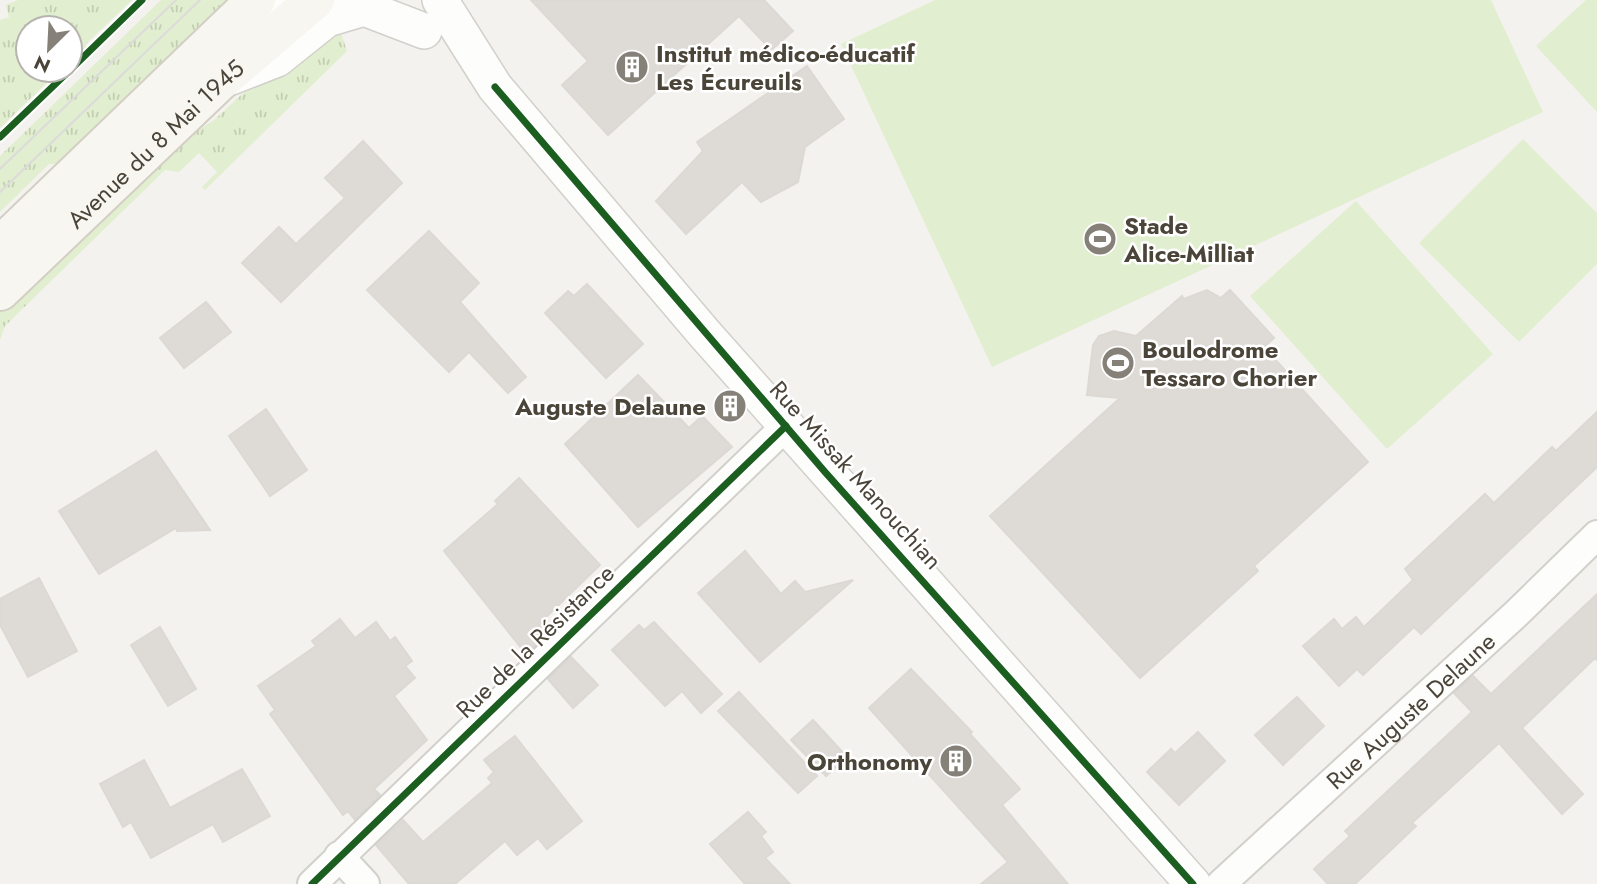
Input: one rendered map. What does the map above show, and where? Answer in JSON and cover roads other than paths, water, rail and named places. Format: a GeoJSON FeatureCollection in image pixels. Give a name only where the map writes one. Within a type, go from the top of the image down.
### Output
{"type":"FeatureCollection","features":[{"type":"Feature","properties":{"kind":"main road","name":"Avenue du 8 Mai 1945"},"geometry":{"type":"LineString","coordinates":[[0,246],[256,0]]}},
{"type":"Feature","properties":{"kind":"main road","name":"Avenue du 8 Mai 1945"},"geometry":{"type":"LineString","coordinates":[[0,291],[219,82],[315,0]]}},
{"type":"Feature","properties":{"kind":"street"},"geometry":{"type":"LineString","coordinates":[[219,82],[254,28],[284,0]]}},
{"type":"Feature","properties":{"kind":"street","name":"Rue Missak Manouchian"},"geometry":{"type":"LineString","coordinates":[[396,0],[434,7],[495,88],[786,426],[1192,884]]}},
{"type":"Feature","properties":{"kind":"street"},"geometry":{"type":"LineString","coordinates":[[219,82],[277,59],[327,19],[364,8],[434,7]]}},
{"type":"Feature","properties":{"kind":"street","name":"Rue Missak Manouchian"},"geometry":{"type":"LineString","coordinates":[[434,7],[444,33],[474,53],[495,88]]}},
{"type":"Feature","properties":{"kind":"street","name":"Rue de la Résistance"},"geometry":{"type":"LineString","coordinates":[[312,884],[786,426]]}},
{"type":"Feature","properties":{"kind":"street","name":"Rue Auguste Delaune"},"geometry":{"type":"LineString","coordinates":[[1221,884],[1517,613],[1597,535]]}},
{"type":"Feature","properties":{"kind":"street"},"geometry":{"type":"LineString","coordinates":[[339,856],[365,884]]}},
{"type":"Feature","properties":{"kind":"tram line"},"geometry":{"type":"LineString","coordinates":[[0,169],[176,0]]}},
{"type":"Feature","properties":{"kind":"tram line"},"geometry":{"type":"LineString","coordinates":[[0,192],[200,0]]}},
{"type":"Feature","properties":{"kind":"place","name":"Institut médico-éducatif Les Écureuils"},"geometry":{"type":"Point","coordinates":[632,67]}},
{"type":"Feature","properties":{"kind":"place","name":"Stade Alice-Milliat"},"geometry":{"type":"Point","coordinates":[1100,239]}},
{"type":"Feature","properties":{"kind":"place","name":"Boulodrome Tessaro Chorier"},"geometry":{"type":"Point","coordinates":[1118,363]}},
{"type":"Feature","properties":{"kind":"place","name":"Auguste Delaune"},"geometry":{"type":"Point","coordinates":[730,406]}},
{"type":"Feature","properties":{"kind":"place","name":"Orthonomy"},"geometry":{"type":"Point","coordinates":[956,761]}}]}
